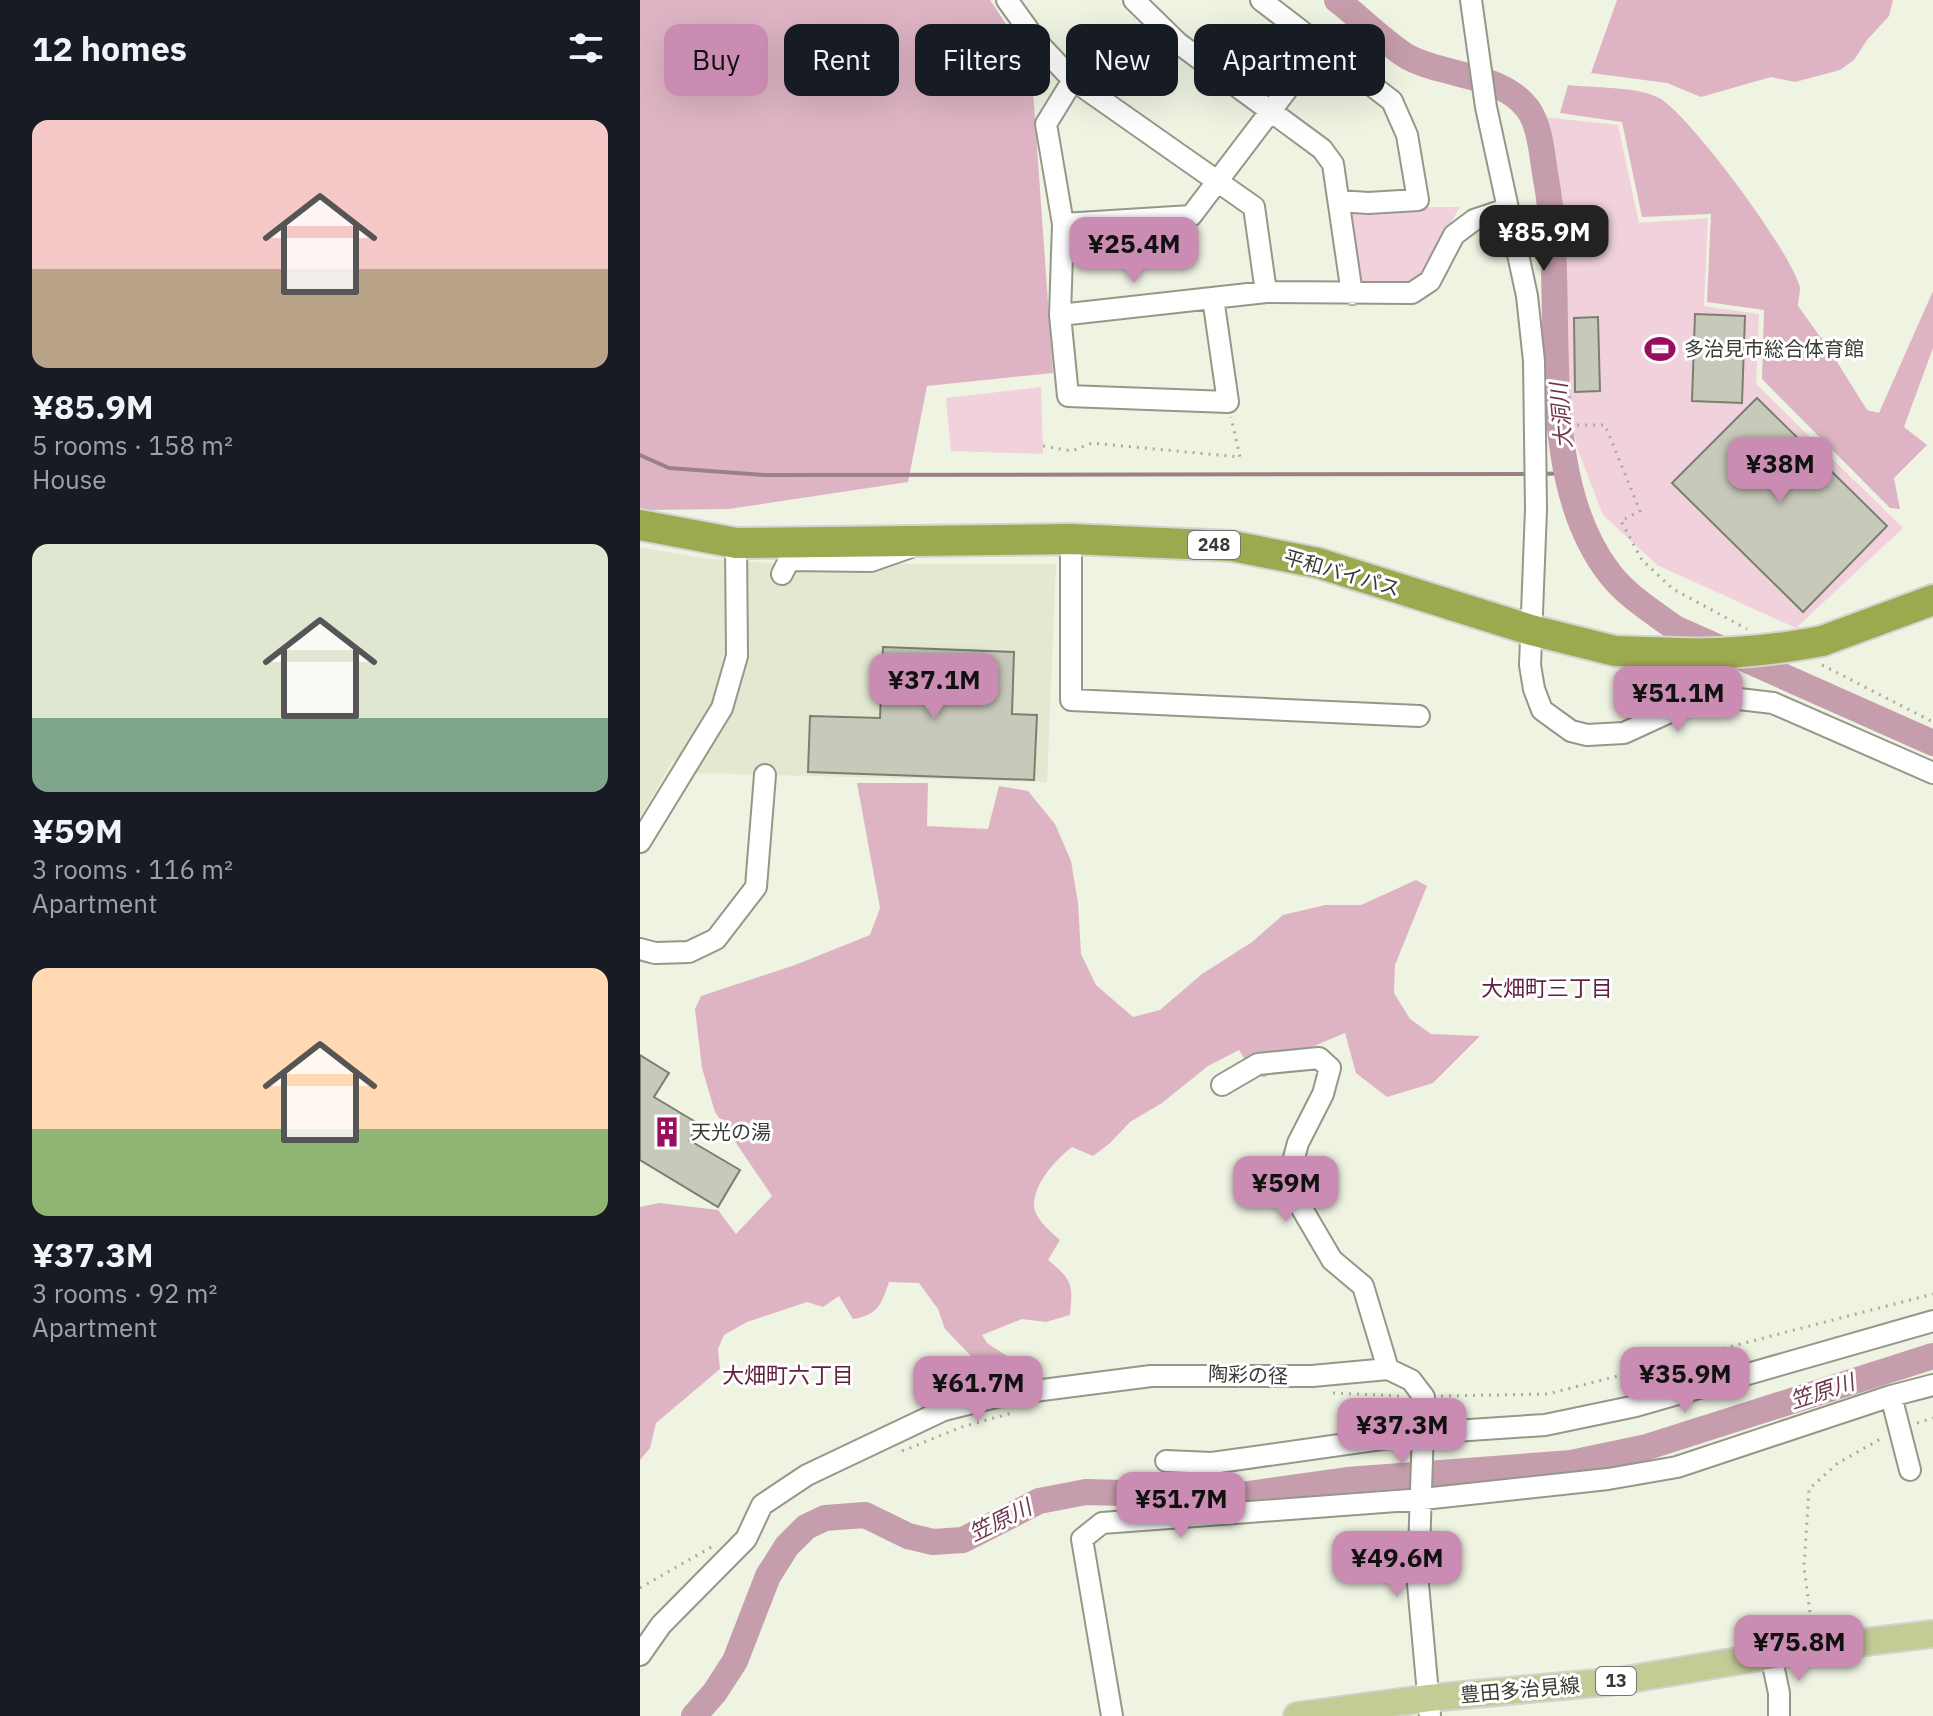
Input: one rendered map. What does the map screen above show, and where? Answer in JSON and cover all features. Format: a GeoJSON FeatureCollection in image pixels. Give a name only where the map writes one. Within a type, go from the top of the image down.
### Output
{"type":"FeatureCollection","features":[{"type":"Feature","properties":{"kind":"highway","name":"248"},"geometry":{"type":"LineString","coordinates":[[640,525],[736,543]]}},
{"type":"Feature","properties":{"kind":"highway","name":"平和バイパス"},"geometry":{"type":"LineString","coordinates":[[736,543],[1071,539],[1232,546],[1318,563],[1531,630],[1615,651],[1715,654],[1775,650],[1821,653],[1933,600]]}},
{"type":"Feature","properties":{"kind":"main road","name":"豊田多治見線"},"geometry":{"type":"LineString","coordinates":[[1297,1716],[1430,1707],[1619,1681],[1815,1648],[1933,1634]]}},
{"type":"Feature","properties":{"kind":"street"},"geometry":{"type":"LineString","coordinates":[[1134,0],[1178,43],[1322,149],[1333,164],[1352,294]]}},
{"type":"Feature","properties":{"kind":"street"},"geometry":{"type":"LineString","coordinates":[[1261,0],[1292,24]]}},
{"type":"Feature","properties":{"kind":"street"},"geometry":{"type":"LineString","coordinates":[[1471,0],[1486,107],[1527,296],[1534,361],[1536,509],[1530,665],[1542,710],[1571,731],[1587,735],[1624,733],[1696,700],[1722,697],[1773,703],[1933,773]]}},
{"type":"Feature","properties":{"kind":"street"},"geometry":{"type":"LineString","coordinates":[[1009,1],[1038,43],[1066,73]]}},
{"type":"Feature","properties":{"kind":"street"},"geometry":{"type":"LineString","coordinates":[[1066,91],[1046,124],[1063,224],[1060,315],[1068,396],[1228,402],[1213,298]]}},
{"type":"Feature","properties":{"kind":"street"},"geometry":{"type":"LineString","coordinates":[[1096,96],[1254,207],[1266,292]]}},
{"type":"Feature","properties":{"kind":"street"},"geometry":{"type":"LineString","coordinates":[[1063,224],[1191,216],[1282,96]]}},
{"type":"Feature","properties":{"kind":"street"},"geometry":{"type":"LineString","coordinates":[[1339,201],[1418,200],[1407,135],[1392,101],[1385,96]]}},
{"type":"Feature","properties":{"kind":"street"},"geometry":{"type":"LineString","coordinates":[[1060,315],[1266,292],[1412,293],[1430,281],[1454,235],[1474,220],[1507,209]]}},
{"type":"Feature","properties":{"kind":"street"},"geometry":{"type":"LineString","coordinates":[[1071,539],[1071,700],[1419,716]]}},
{"type":"Feature","properties":{"kind":"street"},"geometry":{"type":"LineString","coordinates":[[782,574],[789,560],[871,561],[930,540]]}},
{"type":"Feature","properties":{"kind":"street"},"geometry":{"type":"LineString","coordinates":[[640,842],[722,708],[737,656],[736,543]]}},
{"type":"Feature","properties":{"kind":"street"},"geometry":{"type":"LineString","coordinates":[[640,949],[655,953],[689,952],[716,939],[756,887],[765,775]]}},
{"type":"Feature","properties":{"kind":"street"},"geometry":{"type":"LineString","coordinates":[[1222,1085],[1258,1064],[1319,1058],[1330,1068],[1323,1094],[1298,1143],[1288,1180],[1332,1260],[1363,1286],[1388,1369]]}},
{"type":"Feature","properties":{"kind":"street"},"geometry":{"type":"LineString","coordinates":[[1166,1461],[1212,1463],[1424,1433],[1545,1425],[1636,1406],[1933,1321]]}},
{"type":"Feature","properties":{"kind":"street"},"geometry":{"type":"LineString","coordinates":[[640,1655],[661,1625],[746,1539],[762,1505],[807,1475],[944,1410],[1004,1395],[1151,1376],[1312,1376],[1388,1369],[1411,1380],[1424,1397],[1418,1584],[1430,1707]]}},
{"type":"Feature","properties":{"kind":"street"},"geometry":{"type":"LineString","coordinates":[[1112,1716],[1082,1539],[1102,1523],[1423,1499],[1608,1479],[1677,1467],[1933,1385]]}},
{"type":"Feature","properties":{"kind":"street"},"geometry":{"type":"LineString","coordinates":[[1891,1396],[1910,1470]]}},
{"type":"Feature","properties":{"kind":"street"},"geometry":{"type":"LineString","coordinates":[[1771,1655],[1779,1693],[1779,1716]]}},
{"type":"Feature","properties":{"kind":"path"},"geometry":{"type":"LineString","coordinates":[[1043,446],[1072,451],[1092,443],[1240,457],[1228,402]]}},
{"type":"Feature","properties":{"kind":"path"},"geometry":{"type":"LineString","coordinates":[[1553,425],[1605,425],[1640,511],[1621,521],[1642,560],[1673,589],[1755,633]]}},
{"type":"Feature","properties":{"kind":"path"},"geometry":{"type":"LineString","coordinates":[[1821,653],[1933,722]]}},
{"type":"Feature","properties":{"kind":"path"},"geometry":{"type":"LineString","coordinates":[[1329,1393],[1424,1397],[1548,1394],[1933,1294]]}},
{"type":"Feature","properties":{"kind":"path"},"geometry":{"type":"LineString","coordinates":[[890,1455],[962,1427],[1015,1412]]}},
{"type":"Feature","properties":{"kind":"path"},"geometry":{"type":"LineString","coordinates":[[1815,1648],[1804,1567],[1809,1489],[1838,1463],[1900,1428],[1933,1418]]}},
{"type":"Feature","properties":{"kind":"path"},"geometry":{"type":"LineString","coordinates":[[640,1588],[716,1545]]}},
{"type":"Feature","properties":{"kind":"shaded area"},"geometry":{"type":"Polygon","coordinates":[[[640,0],[990,0],[1006,24],[915,24],[915,96],[1033,96],[1053,373],[927,386],[908,482],[729,509],[640,508],[640,0]]]}},
{"type":"Feature","properties":{"kind":"shaded area"},"geometry":{"type":"Polygon","coordinates":[[[1617,0],[1893,0],[1889,16],[1854,60],[1840,70],[1795,82],[1771,77],[1701,97],[1667,83],[1591,73],[1617,0]]]}},
{"type":"Feature","properties":{"kind":"shaded area"},"geometry":{"type":"Polygon","coordinates":[[[1568,85],[1627,89],[1650,94],[1673,109],[1693,130],[1738,186],[1779,246],[1800,288],[1798,306],[1867,410],[1879,413],[1933,291],[1933,348],[1904,427],[1927,445],[1894,478],[1900,509],[1890,508],[1762,379],[1764,310],[1707,302],[1711,214],[1642,217],[1622,122],[1560,113],[1568,85]]]}},
{"type":"Feature","properties":{"kind":"shaded area","name":"多治見市総合体育館"},"geometry":{"type":"Polygon","coordinates":[[[1543,117],[1618,125],[1639,223],[1708,218],[1704,306],[1759,314],[1756,384],[1903,528],[1796,628],[1657,565],[1603,515],[1577,448],[1564,394],[1555,210],[1543,117]]]}},
{"type":"Feature","properties":{"kind":"shaded area"},"geometry":{"type":"Polygon","coordinates":[[[1357,207],[1460,207],[1416,281],[1359,283],[1347,220],[1357,207]]]}},
{"type":"Feature","properties":{"kind":"shaded area"},"geometry":{"type":"Polygon","coordinates":[[[1041,387],[1043,454],[951,451],[946,398],[1041,387]]]}},
{"type":"Feature","properties":{"kind":"shaded area"},"geometry":{"type":"Polygon","coordinates":[[[640,547],[707,559],[787,564],[1056,564],[1047,782],[698,773],[673,760],[640,818],[640,547]]]}},
{"type":"Feature","properties":{"kind":"shaded area"},"geometry":{"type":"Polygon","coordinates":[[[857,783],[928,783],[927,826],[988,829],[999,786],[1028,791],[1055,824],[1071,861],[1078,903],[1081,954],[1096,985],[1133,1017],[1160,1010],[1202,974],[1252,942],[1283,915],[1325,905],[1361,905],[1416,880],[1427,886],[1395,965],[1394,993],[1410,1019],[1431,1034],[1480,1036],[1433,1083],[1387,1097],[1356,1073],[1345,1033],[1307,1049],[1265,1077],[1255,1076],[1239,1050],[1208,1066],[1162,1103],[1130,1122],[1093,1156],[1072,1147],[1045,1175],[1036,1193],[1035,1211],[1042,1223],[1060,1240],[1048,1260],[1070,1284],[1070,1315],[1046,1322],[1022,1319],[982,1335],[987,1343],[1013,1360],[1011,1377],[993,1379],[945,1329],[938,1309],[919,1283],[889,1282],[877,1308],[868,1315],[853,1319],[839,1296],[823,1307],[807,1302],[747,1322],[724,1335],[718,1349],[720,1369],[656,1423],[650,1448],[640,1460],[640,1207],[659,1203],[718,1210],[736,1234],[772,1196],[715,1112],[702,1068],[695,1009],[701,996],[795,965],[870,935],[880,908],[857,783]]]}},
{"type":"Feature","properties":{"kind":"building"},"geometry":{"type":"Polygon","coordinates":[[[1695,314],[1745,316],[1742,403],[1692,401],[1695,314]]]}},
{"type":"Feature","properties":{"kind":"building"},"geometry":{"type":"Polygon","coordinates":[[[1598,317],[1600,391],[1575,392],[1574,318],[1598,317]]]}},
{"type":"Feature","properties":{"kind":"building"},"geometry":{"type":"Polygon","coordinates":[[[1757,398],[1887,526],[1803,612],[1672,483],[1757,398]]]}},
{"type":"Feature","properties":{"kind":"building"},"geometry":{"type":"Polygon","coordinates":[[[883,647],[1014,652],[1012,714],[1037,715],[1034,780],[808,772],[810,716],[880,718],[883,647]]]}},
{"type":"Feature","properties":{"kind":"building","name":"天光の湯"},"geometry":{"type":"Polygon","coordinates":[[[640,1055],[669,1073],[654,1097],[699,1124],[689,1140],[740,1170],[718,1207],[640,1160],[640,1055]]]}},
{"type":"Feature","properties":{"kind":"waterway","name":"大洞川"},"geometry":{"type":"LineString","coordinates":[[1337,0],[1408,57],[1503,88],[1517,97],[1532,116],[1540,143],[1552,226],[1561,436],[1570,487],[1585,533],[1610,574],[1632,597],[1675,628],[1933,743]]}},
{"type":"Feature","properties":{"kind":"waterway"},"geometry":{"type":"LineString","coordinates":[[640,455],[669,468],[764,475],[1531,474]]}},
{"type":"Feature","properties":{"kind":"waterway"},"geometry":{"type":"LineString","coordinates":[[1543,474],[1566,473]]}},
{"type":"Feature","properties":{"kind":"waterway","name":"笠原川"},"geometry":{"type":"LineString","coordinates":[[694,1716],[715,1692],[735,1661],[768,1576],[787,1546],[806,1527],[825,1518],[865,1515],[908,1536],[933,1542],[963,1540],[1039,1501],[1086,1492],[1234,1496],[1347,1480],[1571,1463],[1647,1447],[1933,1356]]}},
{"type":"Feature","properties":{"kind":"place","name":"多治見市総合体育館"},"geometry":{"type":"Point","coordinates":[1660,349]}},
{"type":"Feature","properties":{"kind":"place","name":"天光の湯"},"geometry":{"type":"Point","coordinates":[667,1132]}},
{"type":"Feature","properties":{"kind":"district","name":"大畑町三丁目"},"geometry":{"type":"Point","coordinates":[1547,988]}},
{"type":"Feature","properties":{"kind":"district","name":"大畑町六丁目"},"geometry":{"type":"Point","coordinates":[788,1375]}}]}
